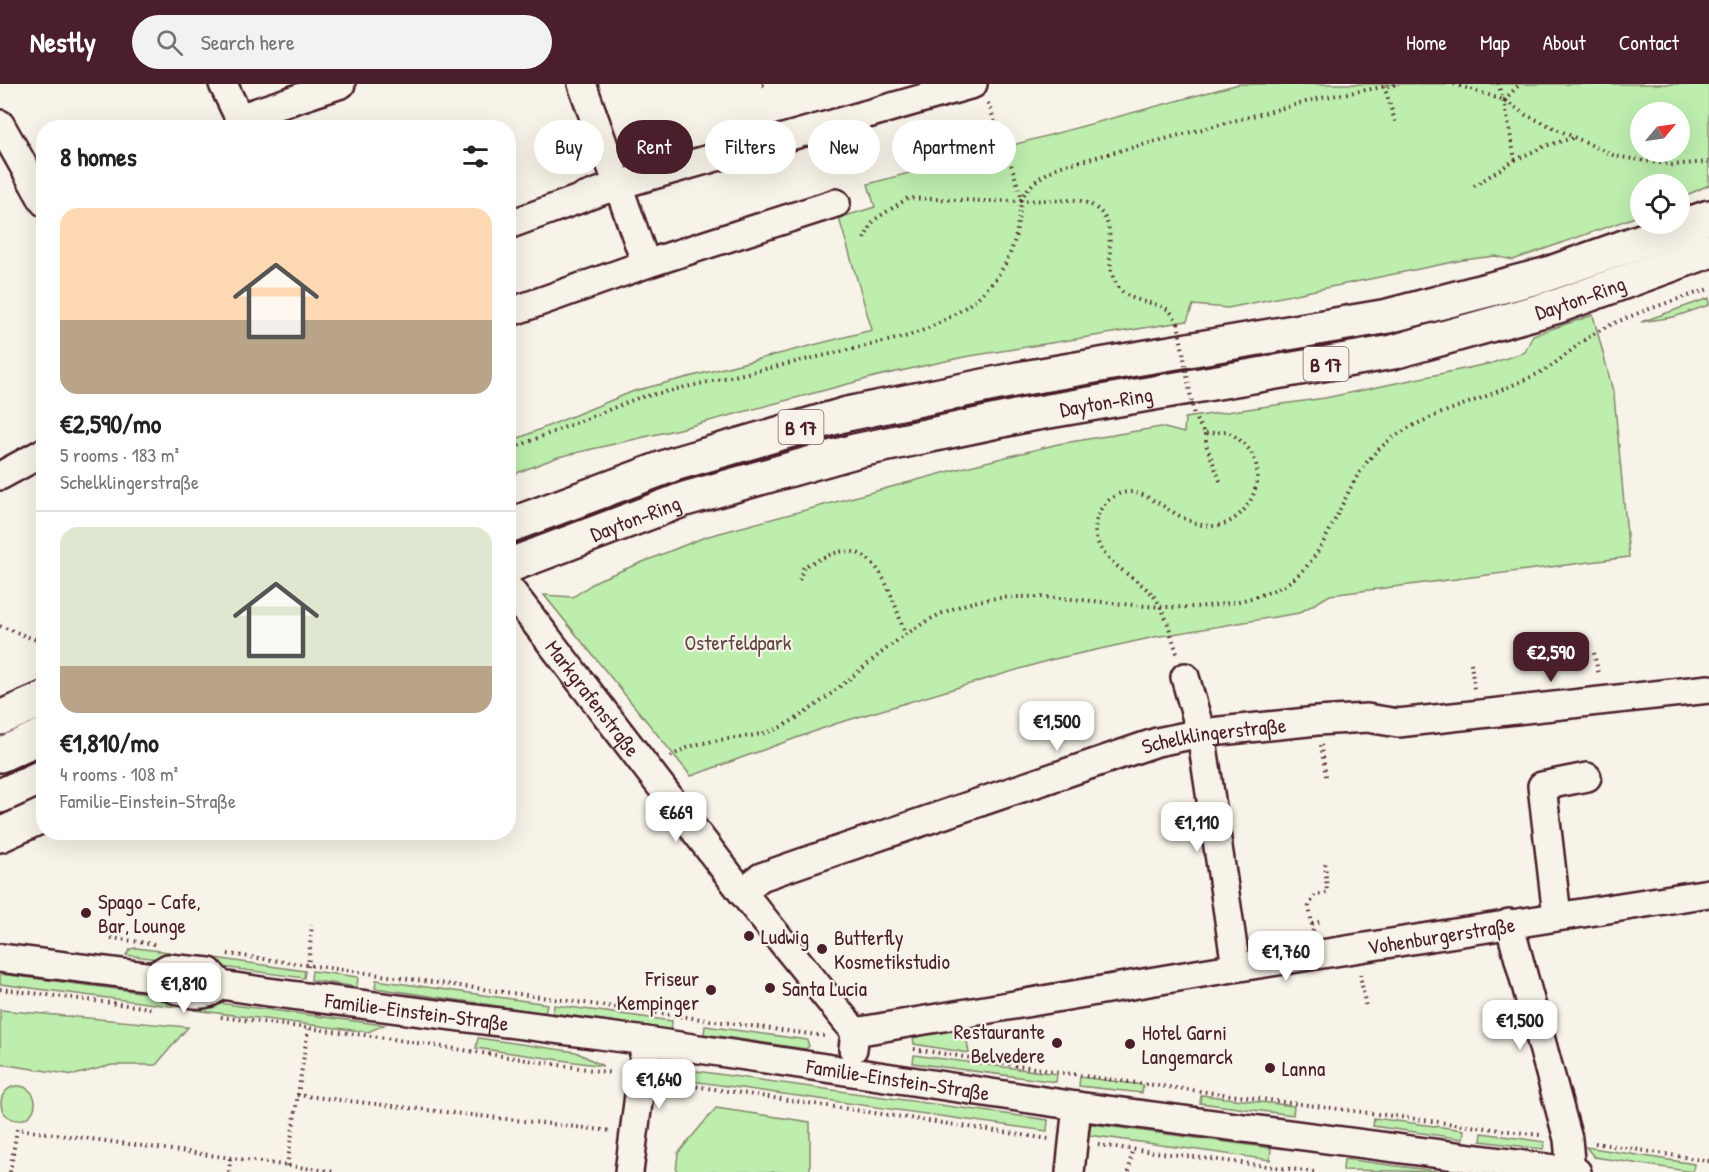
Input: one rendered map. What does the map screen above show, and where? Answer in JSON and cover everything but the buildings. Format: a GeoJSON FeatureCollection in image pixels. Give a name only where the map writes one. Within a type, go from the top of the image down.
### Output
{"type":"FeatureCollection","features":[{"type":"Feature","properties":{"kind":"highway","name":"Dayton-Ring"},"geometry":{"type":"LineString","coordinates":[[516,523],[674,464],[847,414],[1018,379],[1388,316],[1545,274],[1709,217]]}},
{"type":"Feature","properties":{"kind":"highway","name":"Dayton-Ring"},"geometry":{"type":"LineString","coordinates":[[516,577],[686,499],[844,454],[1026,415],[1393,352],[1558,306],[1709,251]]}},
{"type":"Feature","properties":{"kind":"highway"},"geometry":{"type":"LineString","coordinates":[[0,718],[36,702]]}},
{"type":"Feature","properties":{"kind":"highway"},"geometry":{"type":"LineString","coordinates":[[0,755],[36,739]]}},
{"type":"Feature","properties":{"kind":"highway"},"geometry":{"type":"LineString","coordinates":[[0,796],[36,780]]}},
{"type":"Feature","properties":{"kind":"highway"},"geometry":{"type":"LineString","coordinates":[[0,835],[36,819]]}},
{"type":"Feature","properties":{"kind":"street"},"geometry":{"type":"LineString","coordinates":[[223,84],[241,120]]}},
{"type":"Feature","properties":{"kind":"street"},"geometry":{"type":"LineString","coordinates":[[250,120],[341,84]]}},
{"type":"Feature","properties":{"kind":"street"},"geometry":{"type":"LineString","coordinates":[[582,84],[646,264]]}},
{"type":"Feature","properties":{"kind":"street"},"geometry":{"type":"LineString","coordinates":[[516,222],[618,185],[979,89]]}},
{"type":"Feature","properties":{"kind":"street"},"geometry":{"type":"LineString","coordinates":[[0,124],[36,188]]}},
{"type":"Feature","properties":{"kind":"street"},"geometry":{"type":"LineString","coordinates":[[516,310],[646,264],[836,203]]}},
{"type":"Feature","properties":{"kind":"street"},"geometry":{"type":"LineString","coordinates":[[0,476],[36,456]]}},
{"type":"Feature","properties":{"kind":"street","name":"Markgrafenstraße"},"geometry":{"type":"LineString","coordinates":[[516,582],[742,892],[855,1032]]}},
{"type":"Feature","properties":{"kind":"street"},"geometry":{"type":"LineString","coordinates":[[1185,677],[1201,733],[1236,967]]}},
{"type":"Feature","properties":{"kind":"street","name":"Schelklingerstraße"},"geometry":{"type":"LineString","coordinates":[[742,892],[761,877],[1141,747],[1201,733],[1367,718],[1398,723],[1709,689]]}},
{"type":"Feature","properties":{"kind":"street"},"geometry":{"type":"LineString","coordinates":[[1557,916],[1542,786],[1587,777]]}},
{"type":"Feature","properties":{"kind":"street","name":"Vohenburgerstraße"},"geometry":{"type":"LineString","coordinates":[[855,1032],[1236,967],[1709,893]]}},
{"type":"Feature","properties":{"kind":"street"},"geometry":{"type":"LineString","coordinates":[[1509,923],[1568,1139],[1574,1172]]}},
{"type":"Feature","properties":{"kind":"street","name":"Familie-Einstein-Straße"},"geometry":{"type":"LineString","coordinates":[[0,958],[153,976],[167,988],[190,992],[208,993],[221,985],[646,1041],[1077,1106],[1574,1172]]}},
{"type":"Feature","properties":{"kind":"street"},"geometry":{"type":"LineString","coordinates":[[852,1071],[855,1032]]}},
{"type":"Feature","properties":{"kind":"street"},"geometry":{"type":"LineString","coordinates":[[628,1172],[646,1041]]}},
{"type":"Feature","properties":{"kind":"street"},"geometry":{"type":"LineString","coordinates":[[1070,1172],[1077,1106]]}},
{"type":"Feature","properties":{"kind":"path"},"geometry":{"type":"LineString","coordinates":[[516,447],[638,398],[905,337],[932,328],[958,314],[992,286],[1012,250],[1025,190],[1039,178],[1058,167],[1321,98],[1399,84]]}},
{"type":"Feature","properties":{"kind":"path"},"geometry":{"type":"LineString","coordinates":[[1454,84],[1504,100],[1526,115],[1615,156],[1671,165],[1709,162]]}},
{"type":"Feature","properties":{"kind":"path"},"geometry":{"type":"LineString","coordinates":[[1498,84],[1504,100],[1515,160]]}},
{"type":"Feature","properties":{"kind":"path"},"geometry":{"type":"LineString","coordinates":[[1504,100],[1520,84]]}},
{"type":"Feature","properties":{"kind":"path"},"geometry":{"type":"LineString","coordinates":[[1384,86],[1396,124]]}},
{"type":"Feature","properties":{"kind":"path"},"geometry":{"type":"LineString","coordinates":[[979,89],[1021,200]]}},
{"type":"Feature","properties":{"kind":"path"},"geometry":{"type":"LineString","coordinates":[[1474,186],[1515,160],[1545,146],[1574,137]]}},
{"type":"Feature","properties":{"kind":"path"},"geometry":{"type":"LineString","coordinates":[[864,239],[874,220],[908,198],[1068,200],[1092,204],[1102,213],[1109,227],[1112,273],[1116,284],[1129,296],[1168,309],[1178,323],[1194,416],[1205,434],[1207,447],[1220,481]]}},
{"type":"Feature","properties":{"kind":"path"},"geometry":{"type":"LineString","coordinates":[[666,761],[683,748],[764,735],[784,726],[828,696],[905,633],[945,612],[996,598],[1043,596],[1162,609],[1230,602],[1274,590],[1295,578],[1326,537],[1359,472],[1380,447],[1413,427],[1547,368],[1597,332],[1709,289]]}},
{"type":"Feature","properties":{"kind":"path"},"geometry":{"type":"LineString","coordinates":[[1171,635],[1162,609],[1152,594],[1106,555],[1096,538],[1095,525],[1099,512],[1108,500],[1124,491],[1141,492],[1195,524],[1223,524],[1238,516],[1248,506],[1257,483],[1256,464],[1248,448],[1237,437],[1218,430],[1205,434]]}},
{"type":"Feature","properties":{"kind":"path"},"geometry":{"type":"LineString","coordinates":[[799,580],[804,566],[840,552],[860,554],[874,564],[885,580],[905,633]]}},
{"type":"Feature","properties":{"kind":"path"},"geometry":{"type":"LineString","coordinates":[[0,626],[36,640]]}},
{"type":"Feature","properties":{"kind":"path"},"geometry":{"type":"LineString","coordinates":[[1316,954],[1309,906],[1315,895],[1328,893],[1324,860]]}},
{"type":"Feature","properties":{"kind":"path"},"geometry":{"type":"LineString","coordinates":[[1312,924],[1322,921]]}},
{"type":"Feature","properties":{"kind":"path"},"geometry":{"type":"LineString","coordinates":[[310,942],[312,925]]}},
{"type":"Feature","properties":{"kind":"path"},"geometry":{"type":"LineString","coordinates":[[1356,948],[1366,1008]]}},
{"type":"Feature","properties":{"kind":"path"},"geometry":{"type":"LineString","coordinates":[[286,1166],[308,1029],[612,1073]]}},
{"type":"Feature","properties":{"kind":"path"},"geometry":{"type":"LineString","coordinates":[[1003,1056],[1003,1063]]}},
{"type":"Feature","properties":{"kind":"path"},"geometry":{"type":"LineString","coordinates":[[605,1072],[614,1080]]}},
{"type":"Feature","properties":{"kind":"path"},"geometry":{"type":"LineString","coordinates":[[668,1082],[1073,1141],[1314,1172]]}},
{"type":"Feature","properties":{"kind":"path"},"geometry":{"type":"LineString","coordinates":[[297,1095],[617,1132]]}},
{"type":"Feature","properties":{"kind":"path"},"geometry":{"type":"LineString","coordinates":[[10,1172],[17,1129],[334,1172]]}},
{"type":"Feature","properties":{"kind":"path"},"geometry":{"type":"LineString","coordinates":[[1568,1139],[1709,1161]]}},
{"type":"Feature","properties":{"kind":"path"},"geometry":{"type":"LineString","coordinates":[[1129,1172],[1132,1149]]}},
{"type":"Feature","properties":{"kind":"path"},"geometry":{"type":"LineString","coordinates":[[229,1172],[230,1158]]}},
{"type":"Feature","properties":{"kind":"green space"},"geometry":{"type":"Polygon","coordinates":[[[1239,84],[1709,84],[1709,185],[1690,194],[1690,174],[1630,174],[1630,219],[1513,260],[1495,256],[1463,260],[1228,308],[1193,305],[1187,321],[964,357],[878,376],[679,429],[558,457],[516,473],[516,439],[634,391],[872,330],[839,218],[875,207],[868,184],[905,174],[1016,174],[1016,144],[1239,84]]]}},
{"type":"Feature","properties":{"kind":"green space"},"geometry":{"type":"Polygon","coordinates":[[[1709,298],[1709,305],[1674,317],[1641,322],[1709,298]]]}},
{"type":"Feature","properties":{"kind":"green space","name":"Osterfeldpark"},"geometry":{"type":"Polygon","coordinates":[[[1593,315],[1614,395],[1629,557],[1330,595],[1299,613],[1155,637],[1050,660],[835,724],[691,776],[544,595],[573,597],[598,580],[705,537],[1058,444],[1161,427],[1184,433],[1185,418],[1325,398],[1492,363],[1525,352],[1533,335],[1593,315]]]}},
{"type":"Feature","properties":{"kind":"green space"},"geometry":{"type":"Polygon","coordinates":[[[130,949],[169,952],[181,962],[126,955],[130,949]]]}},
{"type":"Feature","properties":{"kind":"green space"},"geometry":{"type":"Polygon","coordinates":[[[201,956],[305,971],[304,978],[200,964],[198,960],[201,956]]]}},
{"type":"Feature","properties":{"kind":"green space"},"geometry":{"type":"Polygon","coordinates":[[[312,971],[358,977],[357,987],[311,980],[312,971]]]}},
{"type":"Feature","properties":{"kind":"green space"},"geometry":{"type":"Polygon","coordinates":[[[0,974],[178,997],[177,1007],[0,984],[0,974]]]}},
{"type":"Feature","properties":{"kind":"green space"},"geometry":{"type":"Polygon","coordinates":[[[376,980],[547,1004],[545,1013],[375,988],[376,980]]]}},
{"type":"Feature","properties":{"kind":"green space"},"geometry":{"type":"Polygon","coordinates":[[[196,1000],[384,1025],[368,1032],[194,1010],[196,1000]]]}},
{"type":"Feature","properties":{"kind":"green space"},"geometry":{"type":"Polygon","coordinates":[[[554,1005],[672,1021],[671,1030],[553,1013],[554,1005]]]}},
{"type":"Feature","properties":{"kind":"green space"},"geometry":{"type":"Polygon","coordinates":[[[0,1010],[188,1027],[156,1065],[112,1065],[74,1075],[0,1064],[0,1010]]]}},
{"type":"Feature","properties":{"kind":"green space"},"geometry":{"type":"Polygon","coordinates":[[[705,1026],[807,1040],[809,1046],[806,1049],[704,1034],[705,1026]]]}},
{"type":"Feature","properties":{"kind":"green space"},"geometry":{"type":"Polygon","coordinates":[[[965,1029],[969,1053],[914,1044],[913,1037],[965,1029]]]}},
{"type":"Feature","properties":{"kind":"green space"},"geometry":{"type":"Polygon","coordinates":[[[478,1038],[576,1052],[603,1066],[476,1048],[478,1038]]]}},
{"type":"Feature","properties":{"kind":"green space"},"geometry":{"type":"Polygon","coordinates":[[[914,1055],[1057,1074],[1056,1082],[913,1063],[914,1055]]]}},
{"type":"Feature","properties":{"kind":"green space"},"geometry":{"type":"Polygon","coordinates":[[[696,1071],[1048,1120],[1047,1131],[677,1079],[696,1071]]]}},
{"type":"Feature","properties":{"kind":"green space"},"geometry":{"type":"Polygon","coordinates":[[[1080,1077],[1143,1085],[1142,1093],[1079,1086],[1080,1077]]]}},
{"type":"Feature","properties":{"kind":"green space"},"geometry":{"type":"Polygon","coordinates":[[[18,1086],[30,1091],[35,1103],[30,1115],[18,1120],[6,1115],[1,1103],[6,1091],[18,1086]]]}},
{"type":"Feature","properties":{"kind":"green space"},"geometry":{"type":"Polygon","coordinates":[[[1201,1095],[1294,1106],[1293,1115],[1200,1103],[1201,1095]]]}},
{"type":"Feature","properties":{"kind":"green space"},"geometry":{"type":"Polygon","coordinates":[[[716,1108],[810,1122],[810,1172],[676,1172],[678,1153],[716,1108]]]}},
{"type":"Feature","properties":{"kind":"green space"},"geometry":{"type":"Polygon","coordinates":[[[1374,1118],[1464,1130],[1463,1139],[1373,1126],[1374,1118]]]}},
{"type":"Feature","properties":{"kind":"green space"},"geometry":{"type":"Polygon","coordinates":[[[1091,1124],[1271,1148],[1270,1160],[1089,1135],[1091,1124]]]}},
{"type":"Feature","properties":{"kind":"green space"},"geometry":{"type":"Polygon","coordinates":[[[1482,1133],[1545,1142],[1543,1149],[1481,1141],[1482,1133]]]}},
{"type":"Feature","properties":{"kind":"green space"},"geometry":{"type":"Polygon","coordinates":[[[1586,1147],[1694,1164],[1693,1172],[1594,1157],[1586,1147]]]}},
{"type":"Feature","properties":{"kind":"green space"},"geometry":{"type":"Polygon","coordinates":[[[1344,1159],[1443,1172],[1343,1170],[1344,1159]]]}},
{"type":"Feature","properties":{"kind":"place","name":"Spago - Cafe, Bar, Lounge"},"geometry":{"type":"Point","coordinates":[86,913]}},
{"type":"Feature","properties":{"kind":"place","name":"Ludwig"},"geometry":{"type":"Point","coordinates":[749,936]}},
{"type":"Feature","properties":{"kind":"place","name":"Butterfly Kosmetikstudio"},"geometry":{"type":"Point","coordinates":[822,949]}},
{"type":"Feature","properties":{"kind":"place","name":"Santa Lucia"},"geometry":{"type":"Point","coordinates":[770,988]}},
{"type":"Feature","properties":{"kind":"place","name":"Friseur Kempinger"},"geometry":{"type":"Point","coordinates":[711,990]}},
{"type":"Feature","properties":{"kind":"place","name":"Restaurante Belvedere"},"geometry":{"type":"Point","coordinates":[1057,1043]}},
{"type":"Feature","properties":{"kind":"place","name":"Hotel Garni Langemarck"},"geometry":{"type":"Point","coordinates":[1130,1044]}},
{"type":"Feature","properties":{"kind":"place","name":"Lanna"},"geometry":{"type":"Point","coordinates":[1270,1068]}}]}
